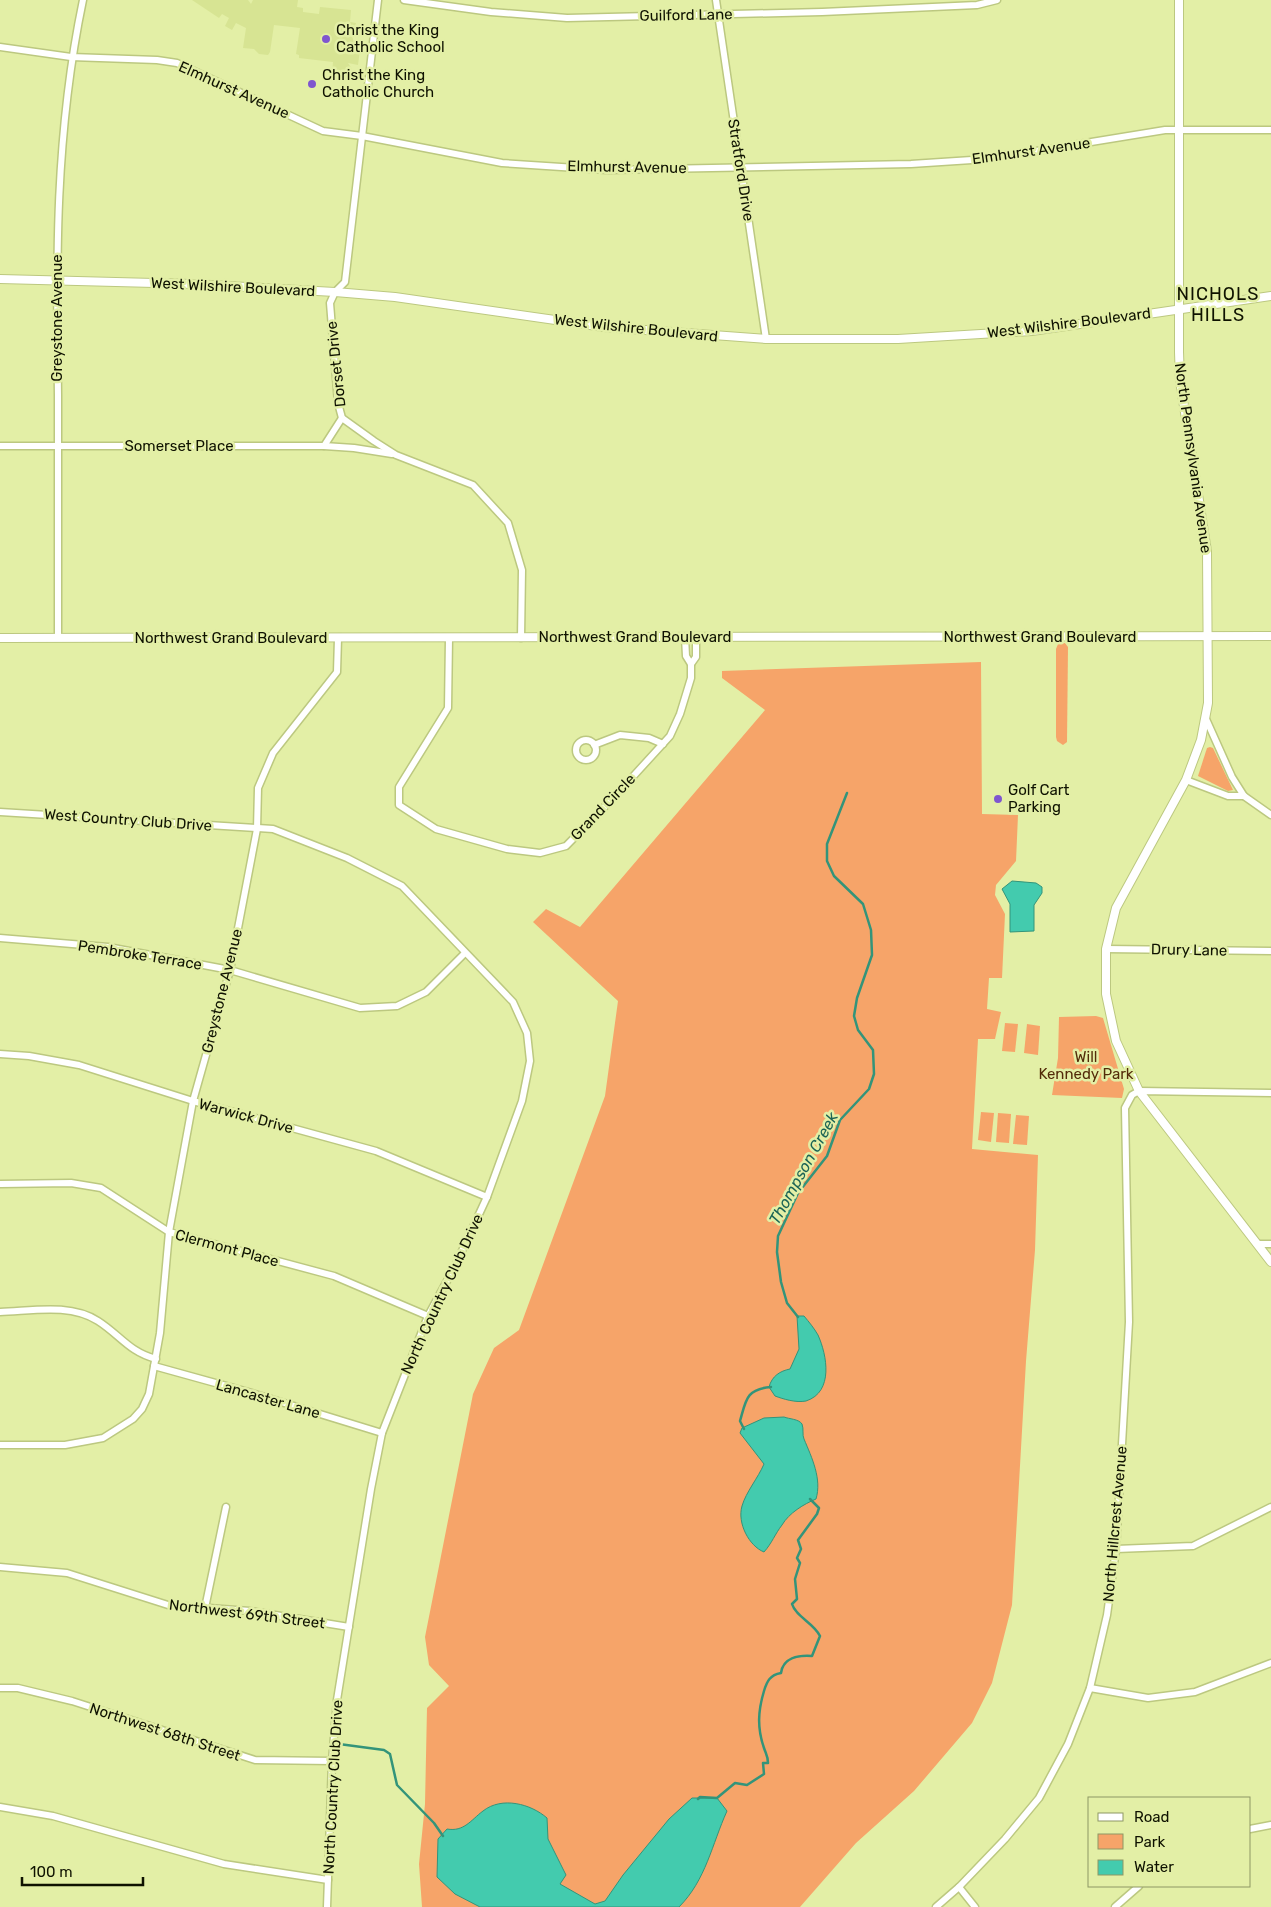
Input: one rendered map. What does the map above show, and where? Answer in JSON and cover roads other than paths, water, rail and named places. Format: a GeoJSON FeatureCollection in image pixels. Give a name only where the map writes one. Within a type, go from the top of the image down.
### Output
{"type":"FeatureCollection","features":[{"type":"Feature","properties":{"kind":"street","name":"Greystone Avenue"},"geometry":{"type":"LineString","coordinates":[[58,637],[56,280],[60,165],[71,57],[83,0]]}},
{"type":"Feature","properties":{"kind":"street","name":"Dorset Drive"},"geometry":{"type":"LineString","coordinates":[[378,0],[345,282],[335,292],[330,303],[338,403],[342,418],[396,455],[473,485],[508,523],[522,570],[521,638]]}},
{"type":"Feature","properties":{"kind":"street","name":"Guilford Lane"},"geometry":{"type":"LineString","coordinates":[[404,0],[491,12],[567,18],[976,5],[997,0]]}},
{"type":"Feature","properties":{"kind":"street","name":"Stratford Drive"},"geometry":{"type":"LineString","coordinates":[[716,0],[766,339]]}},
{"type":"Feature","properties":{"kind":"street","name":"North Pennsylvania Avenue"},"geometry":{"type":"LineString","coordinates":[[1179,0],[1178,310],[1180,381],[1207,551],[1208,636],[1206,719],[1201,740],[1186,780],[1122,893],[1116,908],[1106,949],[1105,985],[1112,1025],[1122,1058],[1139,1091],[1271,1262]]}},
{"type":"Feature","properties":{"kind":"street","name":"Elmhurst Avenue"},"geometry":{"type":"LineString","coordinates":[[0,47],[71,57],[157,60],[177,63],[323,131],[362,136],[502,162],[607,170],[911,164],[987,159],[1178,129],[1271,130]]}},
{"type":"Feature","properties":{"kind":"street","name":"West Wilshire Boulevard"},"geometry":{"type":"LineString","coordinates":[[0,279],[196,284],[335,292],[395,297],[604,327],[766,339],[898,339],[1032,331],[1271,296]]}},
{"type":"Feature","properties":{"kind":"street"},"geometry":{"type":"LineString","coordinates":[[324,446],[342,418]]}},
{"type":"Feature","properties":{"kind":"street","name":"Somerset Place"},"geometry":{"type":"LineString","coordinates":[[0,446],[324,446],[354,448],[396,455]]}},
{"type":"Feature","properties":{"kind":"street","name":"Northwest Grand Boulevard"},"geometry":{"type":"LineString","coordinates":[[0,638],[1271,636]]}},
{"type":"Feature","properties":{"kind":"street","name":"Grand Circle"},"geometry":{"type":"LineString","coordinates":[[449,638],[448,708],[399,787],[399,805],[436,829],[507,849],[540,853],[558,850],[566,846],[670,736],[680,714],[691,678],[691,664],[686,656],[685,637]]}},
{"type":"Feature","properties":{"kind":"street","name":"Grand Circle"},"geometry":{"type":"LineString","coordinates":[[691,664],[696,657],[696,637]]}},
{"type":"Feature","properties":{"kind":"street","name":"Greystone Avenue"},"geometry":{"type":"LineString","coordinates":[[0,1445],[65,1445],[103,1438],[132,1419],[142,1409],[148,1394],[160,1333],[169,1232],[193,1101],[230,970],[257,828],[258,788],[273,753],[337,672],[338,638]]}},
{"type":"Feature","properties":{"kind":"street"},"geometry":{"type":"LineString","coordinates":[[1206,719],[1232,777],[1244,796],[1271,815]]}},
{"type":"Feature","properties":{"kind":"street"},"geometry":{"type":"LineString","coordinates":[[594,745],[620,735],[649,738],[663,744]]}},
{"type":"Feature","properties":{"kind":"street"},"geometry":{"type":"LineString","coordinates":[[1186,780],[1228,796],[1244,796]]}},
{"type":"Feature","properties":{"kind":"street","name":"West Country Club Drive"},"geometry":{"type":"LineString","coordinates":[[0,812],[257,828]]}},
{"type":"Feature","properties":{"kind":"street","name":"North Country Club Drive"},"geometry":{"type":"LineString","coordinates":[[257,828],[273,828],[346,858],[402,886],[513,1002],[526,1033],[530,1061],[522,1101],[487,1197],[456,1266],[428,1316],[382,1433],[370,1489],[337,1700],[332,1761],[327,1907]]}},
{"type":"Feature","properties":{"kind":"street","name":"Pembroke Terrace"},"geometry":{"type":"LineString","coordinates":[[0,938],[108,947],[230,970],[360,1008],[397,1006],[426,992],[465,953]]}},
{"type":"Feature","properties":{"kind":"street","name":"Drury Lane"},"geometry":{"type":"LineString","coordinates":[[1106,949],[1271,951]]}},
{"type":"Feature","properties":{"kind":"street","name":"Warwick Drive"},"geometry":{"type":"LineString","coordinates":[[0,1054],[29,1056],[79,1065],[193,1101],[376,1151],[487,1197]]}},
{"type":"Feature","properties":{"kind":"street"},"geometry":{"type":"LineString","coordinates":[[1139,1091],[1271,1092]]}},
{"type":"Feature","properties":{"kind":"street","name":"North Hillcrest Avenue"},"geometry":{"type":"LineString","coordinates":[[936,1907],[959,1888],[1005,1840],[1039,1798],[1068,1744],[1090,1688],[1107,1615],[1116,1549],[1129,1322],[1125,1115],[1132,1095],[1139,1091]]}},
{"type":"Feature","properties":{"kind":"street","name":"Clermont Place"},"geometry":{"type":"LineString","coordinates":[[0,1184],[71,1183],[101,1188],[169,1232],[334,1276],[428,1316]]}},
{"type":"Feature","properties":{"kind":"street"},"geometry":{"type":"LineString","coordinates":[[1258,1244],[1271,1244]]}},
{"type":"Feature","properties":{"kind":"street","name":"Lancaster Lane"},"geometry":{"type":"LineString","coordinates":[[0,1312],[73,1311],[100,1322],[127,1346],[155,1363],[382,1433]]}},
{"type":"Feature","properties":{"kind":"street"},"geometry":{"type":"LineString","coordinates":[[206,1608],[226,1507]]}},
{"type":"Feature","properties":{"kind":"street"},"geometry":{"type":"LineString","coordinates":[[1116,1549],[1193,1546],[1271,1507]]}},
{"type":"Feature","properties":{"kind":"street","name":"Northwest 69th Street"},"geometry":{"type":"LineString","coordinates":[[0,1567],[67,1574],[168,1605],[250,1612],[349,1627]]}},
{"type":"Feature","properties":{"kind":"street"},"geometry":{"type":"LineString","coordinates":[[1090,1688],[1148,1698],[1195,1692],[1271,1663]]}},
{"type":"Feature","properties":{"kind":"street","name":"Northwest 68th Street"},"geometry":{"type":"LineString","coordinates":[[0,1688],[18,1688],[72,1702],[246,1758],[332,1761]]}},
{"type":"Feature","properties":{"kind":"street"},"geometry":{"type":"LineString","coordinates":[[0,1807],[53,1816],[224,1864],[328,1880]]}},
{"type":"Feature","properties":{"kind":"street"},"geometry":{"type":"LineString","coordinates":[[1251,1829],[1271,1825]]}},
{"type":"Feature","properties":{"kind":"street"},"geometry":{"type":"LineString","coordinates":[[1115,1907],[1138,1887]]}},
{"type":"Feature","properties":{"kind":"street"},"geometry":{"type":"LineString","coordinates":[[959,1888],[975,1907]]}},
{"type":"Feature","properties":{"kind":"water"},"geometry":{"type":"Polygon","coordinates":[[[1012,881],[1036,883],[1042,887],[1042,893],[1034,905],[1034,931],[1010,932],[1010,904],[1002,889],[1012,881]]]}},
{"type":"Feature","properties":{"kind":"water"},"geometry":{"type":"Polygon","coordinates":[[[797,1316],[804,1316],[816,1332],[826,1362],[826,1372],[821,1390],[806,1401],[790,1400],[775,1396],[769,1387],[777,1375],[790,1369],[799,1349],[797,1316]]]}},
{"type":"Feature","properties":{"kind":"water"},"geometry":{"type":"Polygon","coordinates":[[[784,1417],[796,1420],[802,1424],[803,1437],[817,1476],[818,1491],[816,1499],[797,1509],[785,1521],[764,1552],[749,1539],[741,1520],[741,1513],[746,1495],[764,1464],[740,1433],[742,1428],[764,1418],[784,1417]]]}},
{"type":"Feature","properties":{"kind":"water"},"geometry":{"type":"Polygon","coordinates":[[[692,1798],[717,1798],[727,1811],[708,1861],[696,1885],[679,1907],[480,1907],[455,1894],[437,1877],[438,1839],[447,1829],[463,1827],[491,1806],[507,1803],[516,1804],[533,1809],[547,1818],[548,1839],[566,1875],[560,1884],[595,1904],[605,1901],[623,1875],[669,1819],[692,1798]]]}},
{"type":"Feature","properties":{"kind":"waterway","name":"Thompson Creek"},"geometry":{"type":"LineString","coordinates":[[798,1317],[787,1303],[781,1282],[777,1252],[778,1236],[798,1193],[827,1156],[840,1120],[869,1089],[874,1074],[873,1050],[858,1030],[854,1016],[857,998],[872,955],[871,930],[863,904],[834,876],[827,861],[827,844],[847,793]]}},
{"type":"Feature","properties":{"kind":"waterway","name":"Thompson Creek"},"geometry":{"type":"LineString","coordinates":[[744,1429],[740,1421],[748,1397],[756,1390],[771,1387]]}},
{"type":"Feature","properties":{"kind":"waterway","name":"Thompson Creek"},"geometry":{"type":"LineString","coordinates":[[698,1799],[700,1797],[717,1798],[735,1783],[747,1785],[764,1774],[763,1763],[768,1763],[768,1761],[760,1733],[759,1720],[760,1706],[766,1684],[772,1677],[781,1673],[782,1668],[792,1658],[812,1656],[820,1636],[814,1627],[797,1613],[792,1604],[797,1599],[795,1579],[800,1563],[797,1558],[801,1549],[798,1540],[817,1514],[819,1508],[810,1499]]}},
{"type":"Feature","properties":{"kind":"waterway"},"geometry":{"type":"LineString","coordinates":[[339,1744],[384,1750],[390,1754],[397,1785],[434,1823],[443,1836]]}},
{"type":"Feature","properties":{"kind":"place","name":"Christ the King Catholic School"},"geometry":{"type":"Point","coordinates":[326,39]}},
{"type":"Feature","properties":{"kind":"place","name":"Christ the King Catholic Church"},"geometry":{"type":"Point","coordinates":[312,84]}},
{"type":"Feature","properties":{"kind":"place","name":"Golf Cart Parking"},"geometry":{"type":"Point","coordinates":[998,799]}},
{"type":"Feature","properties":{"kind":"district","name":"NICHOLS HILLS"},"geometry":{"type":"Point","coordinates":[1218,304]}},
{"type":"Feature","properties":{"kind":"park label","name":"Will Kennedy Park"},"geometry":{"type":"Point","coordinates":[1086,1066]}}]}
